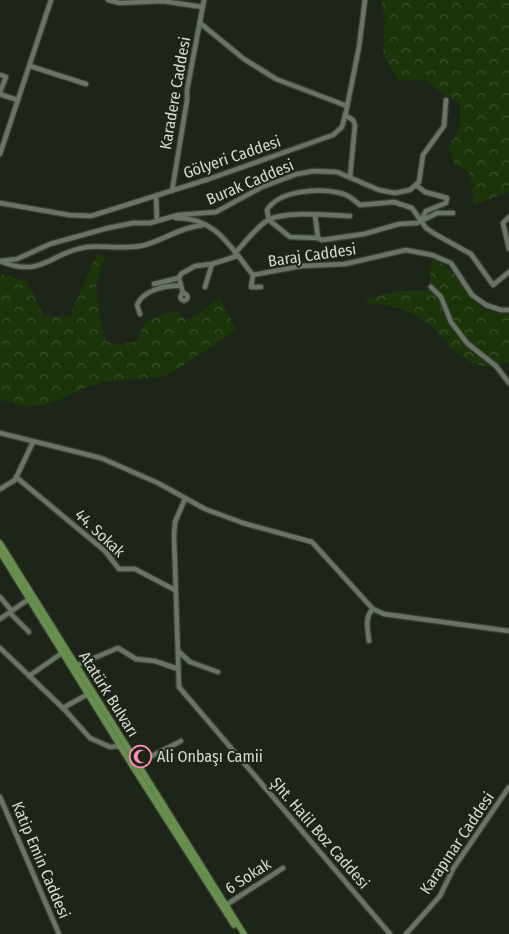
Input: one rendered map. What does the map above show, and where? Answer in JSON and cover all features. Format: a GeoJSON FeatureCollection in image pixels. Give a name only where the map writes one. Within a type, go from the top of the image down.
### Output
{"type":"FeatureCollection","features":[{"type":"Feature","properties":{"kind":"main road","name":"Atatürk Bulvarı"},"geometry":{"type":"LineString","coordinates":[[0,543],[122,745],[240,934]]}},
{"type":"Feature","properties":{"kind":"main road","name":"Atatürk Bulvarı"},"geometry":{"type":"LineString","coordinates":[[0,552],[88,694],[136,764],[244,934]]}},
{"type":"Feature","properties":{"kind":"street"},"geometry":{"type":"LineString","coordinates":[[0,154],[16,100],[30,66],[51,0]]}},
{"type":"Feature","properties":{"kind":"street"},"geometry":{"type":"LineString","coordinates":[[108,0],[120,3],[162,1],[203,7]]}},
{"type":"Feature","properties":{"kind":"street","name":"Karadere Caddesi"},"geometry":{"type":"LineString","coordinates":[[172,191],[187,90],[204,0]]}},
{"type":"Feature","properties":{"kind":"street","name":"Gölyeri Caddesi"},"geometry":{"type":"LineString","coordinates":[[0,203],[82,216],[102,213],[172,191],[333,134],[342,127],[345,115],[359,47],[365,0]]}},
{"type":"Feature","properties":{"kind":"street"},"geometry":{"type":"LineString","coordinates":[[200,23],[244,59],[276,79],[347,106]]}},
{"type":"Feature","properties":{"kind":"street"},"geometry":{"type":"LineString","coordinates":[[30,66],[86,84]]}},
{"type":"Feature","properties":{"kind":"street"},"geometry":{"type":"LineString","coordinates":[[1,75],[6,77],[0,92],[16,100]]}},
{"type":"Feature","properties":{"kind":"street"},"geometry":{"type":"LineString","coordinates":[[421,221],[426,211],[446,203],[447,198],[425,192],[416,186],[422,175],[423,155],[444,126],[446,100]]}},
{"type":"Feature","properties":{"kind":"street"},"geometry":{"type":"LineString","coordinates":[[345,115],[353,120],[355,125],[350,177]]}},
{"type":"Feature","properties":{"kind":"street","name":"Burak Caddesi"},"geometry":{"type":"LineString","coordinates":[[0,261],[17,259],[50,244],[108,228],[157,222],[178,215],[216,212],[262,187],[297,174],[328,170],[350,177],[378,190],[395,194],[410,190],[416,186]]}},
{"type":"Feature","properties":{"kind":"street"},"geometry":{"type":"LineString","coordinates":[[453,213],[437,213],[421,221],[364,234],[330,239],[290,237],[269,220],[267,210],[270,205],[280,199],[318,191],[350,196],[360,205],[394,202],[402,204],[412,208],[421,221],[435,234],[471,254],[493,285],[509,272]]}},
{"type":"Feature","properties":{"kind":"street"},"geometry":{"type":"LineString","coordinates":[[156,196],[157,222]]}},
{"type":"Feature","properties":{"kind":"street"},"geometry":{"type":"LineString","coordinates":[[315,215],[318,238]]}},
{"type":"Feature","properties":{"kind":"street"},"geometry":{"type":"LineString","coordinates":[[154,284],[179,278],[181,274],[195,266],[212,264],[236,254],[256,229],[269,220],[282,216],[350,216]]}},
{"type":"Feature","properties":{"kind":"street"},"geometry":{"type":"LineString","coordinates":[[509,217],[503,223],[509,249]]}},
{"type":"Feature","properties":{"kind":"street","name":"Baraj Caddesi"},"geometry":{"type":"LineString","coordinates":[[172,218],[192,220],[222,234],[252,275],[301,266],[345,264],[406,250],[419,252],[451,263],[472,295],[486,305],[501,310],[509,310]]}},
{"type":"Feature","properties":{"kind":"street"},"geometry":{"type":"LineString","coordinates":[[0,261],[24,268],[38,267],[69,251],[88,247],[145,245],[165,238],[189,226],[204,225]]}},
{"type":"Feature","properties":{"kind":"street"},"geometry":{"type":"LineString","coordinates":[[205,287],[212,264]]}},
{"type":"Feature","properties":{"kind":"street"},"geometry":{"type":"LineString","coordinates":[[252,275],[251,287],[261,287]]}},
{"type":"Feature","properties":{"kind":"street"},"geometry":{"type":"LineString","coordinates":[[179,278],[182,293]]}},
{"type":"Feature","properties":{"kind":"street"},"geometry":{"type":"LineString","coordinates":[[140,314],[137,305],[144,295],[168,286],[180,286]]}},
{"type":"Feature","properties":{"kind":"street"},"geometry":{"type":"LineString","coordinates":[[431,287],[441,296],[451,322],[467,343],[496,366],[509,384]]}},
{"type":"Feature","properties":{"kind":"street"},"geometry":{"type":"LineString","coordinates":[[0,433],[108,461],[158,483],[184,499],[243,523],[312,542],[373,609],[408,618],[509,631]]}},
{"type":"Feature","properties":{"kind":"street"},"geometry":{"type":"LineString","coordinates":[[0,489],[16,477],[33,442]]}},
{"type":"Feature","properties":{"kind":"street","name":"44. Sokak"},"geometry":{"type":"LineString","coordinates":[[16,477],[105,550],[119,568],[135,569],[175,590]]}},
{"type":"Feature","properties":{"kind":"street","name":"Şht. Halil Boz Caddesi"},"geometry":{"type":"LineString","coordinates":[[184,499],[175,522],[174,536],[179,687],[390,934]]}},
{"type":"Feature","properties":{"kind":"street"},"geometry":{"type":"LineString","coordinates":[[0,597],[29,632]]}},
{"type":"Feature","properties":{"kind":"street"},"geometry":{"type":"LineString","coordinates":[[0,619],[29,599]]}},
{"type":"Feature","properties":{"kind":"street"},"geometry":{"type":"LineString","coordinates":[[369,641],[367,619],[368,614],[373,609]]}},
{"type":"Feature","properties":{"kind":"street"},"geometry":{"type":"LineString","coordinates":[[0,648],[63,708],[90,738],[110,747],[122,745]]}},
{"type":"Feature","properties":{"kind":"street"},"geometry":{"type":"LineString","coordinates":[[75,666],[118,648],[136,659],[155,661],[178,670]]}},
{"type":"Feature","properties":{"kind":"street"},"geometry":{"type":"LineString","coordinates":[[178,651],[190,662],[218,672]]}},
{"type":"Feature","properties":{"kind":"street"},"geometry":{"type":"LineString","coordinates":[[29,676],[62,653]]}},
{"type":"Feature","properties":{"kind":"street"},"geometry":{"type":"LineString","coordinates":[[63,708],[88,694]]}},
{"type":"Feature","properties":{"kind":"street"},"geometry":{"type":"LineString","coordinates":[[136,764],[180,741]]}},
{"type":"Feature","properties":{"kind":"street","name":"Karapınar Caddesi"},"geometry":{"type":"LineString","coordinates":[[406,934],[440,896],[454,869],[509,787]]}},
{"type":"Feature","properties":{"kind":"street","name":"Katip Emin Caddesi"},"geometry":{"type":"LineString","coordinates":[[0,797],[59,934]]}},
{"type":"Feature","properties":{"kind":"street","name":"6 Sokak"},"geometry":{"type":"LineString","coordinates":[[226,905],[283,868]]}},
{"type":"Feature","properties":{"kind":"green space"},"geometry":{"type":"Polygon","coordinates":[[[381,0],[509,0],[509,192],[474,205],[470,173],[463,168],[455,166],[449,147],[458,132],[460,103],[430,85],[426,80],[398,80],[383,54],[385,23],[381,0]]]}},
{"type":"Feature","properties":{"kind":"green space"},"geometry":{"type":"Polygon","coordinates":[[[97,254],[105,257],[96,284],[100,321],[106,341],[116,345],[138,341],[144,323],[169,312],[179,312],[186,320],[200,313],[219,297],[236,329],[170,374],[151,378],[105,382],[43,405],[30,406],[0,399],[0,274],[27,281],[44,317],[70,316],[97,254]]]}},
{"type":"Feature","properties":{"kind":"green space"},"geometry":{"type":"Polygon","coordinates":[[[431,259],[444,265],[453,273],[471,299],[480,306],[492,312],[509,315],[509,362],[486,366],[470,361],[457,352],[427,323],[412,313],[386,305],[368,304],[365,300],[396,291],[427,291],[430,280],[431,259]]]}},
{"type":"Feature","properties":{"kind":"waterway"},"geometry":{"type":"LineString","coordinates":[[17,97],[48,0]]}},
{"type":"Feature","properties":{"kind":"waterway"},"geometry":{"type":"LineString","coordinates":[[12,111],[15,100]]}},
{"type":"Feature","properties":{"kind":"place","name":"Ali Onbaşı Camii"},"geometry":{"type":"Point","coordinates":[141,756]}}]}
